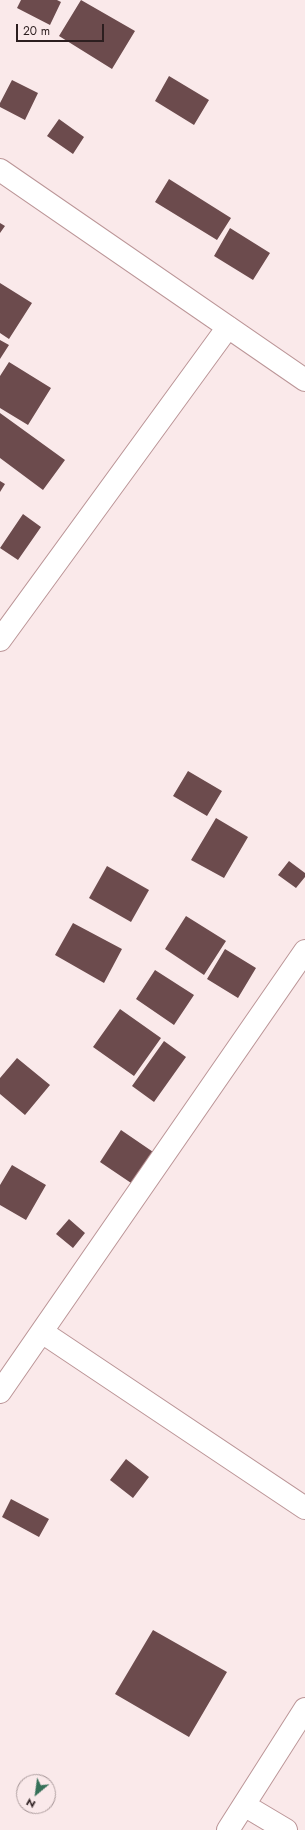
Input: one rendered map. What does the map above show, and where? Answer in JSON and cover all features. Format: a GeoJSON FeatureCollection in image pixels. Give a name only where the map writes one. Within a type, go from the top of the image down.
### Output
{"type":"FeatureCollection","features":[{"type":"Feature","properties":{"kind":"street"},"geometry":{"type":"LineString","coordinates":[[0,170],[305,380]]}},
{"type":"Feature","properties":{"kind":"street"},"geometry":{"type":"LineString","coordinates":[[1,636],[228,327]]}},
{"type":"Feature","properties":{"kind":"street"},"geometry":{"type":"LineString","coordinates":[[0,1392],[305,951]]}},
{"type":"Feature","properties":{"kind":"street"},"geometry":{"type":"LineString","coordinates":[[42,1332],[305,1508]]}},
{"type":"Feature","properties":{"kind":"street"},"geometry":{"type":"LineString","coordinates":[[228,1830],[305,1710]]}},
{"type":"Feature","properties":{"kind":"street"},"geometry":{"type":"LineString","coordinates":[[244,1805],[286,1830]]}},
{"type":"Feature","properties":{"kind":"building"},"geometry":{"type":"Polygon","coordinates":[[[21,0],[57,0],[61,2],[50,25],[17,8],[21,0]]]}},
{"type":"Feature","properties":{"kind":"building"},"geometry":{"type":"Polygon","coordinates":[[[81,0],[135,31],[112,69],[59,36],[81,0]]]}},
{"type":"Feature","properties":{"kind":"building"},"geometry":{"type":"Polygon","coordinates":[[[169,76],[209,100],[194,125],[155,101],[169,76]]]}},
{"type":"Feature","properties":{"kind":"building"},"geometry":{"type":"Polygon","coordinates":[[[12,80],[38,93],[25,120],[0,107],[0,103],[12,80]]]}},
{"type":"Feature","properties":{"kind":"building"},"geometry":{"type":"Polygon","coordinates":[[[59,119],[84,137],[73,154],[47,136],[59,119]]]}},
{"type":"Feature","properties":{"kind":"building"},"geometry":{"type":"Polygon","coordinates":[[[169,179],[231,218],[217,240],[155,202],[169,179]]]}},
{"type":"Feature","properties":{"kind":"building"},"geometry":{"type":"Polygon","coordinates":[[[0,223],[5,226],[0,233],[0,223]]]}},
{"type":"Feature","properties":{"kind":"building"},"geometry":{"type":"Polygon","coordinates":[[[230,228],[270,253],[253,280],[214,256],[230,228]]]}},
{"type":"Feature","properties":{"kind":"building"},"geometry":{"type":"Polygon","coordinates":[[[0,283],[32,303],[9,339],[0,333],[0,283]]]}},
{"type":"Feature","properties":{"kind":"building"},"geometry":{"type":"Polygon","coordinates":[[[0,340],[9,345],[0,359],[0,340]]]}},
{"type":"Feature","properties":{"kind":"building"},"geometry":{"type":"Polygon","coordinates":[[[9,362],[51,388],[28,425],[0,408],[0,376],[9,362]]]}},
{"type":"Feature","properties":{"kind":"building"},"geometry":{"type":"Polygon","coordinates":[[[0,413],[65,460],[43,490],[0,458],[0,413]]]}},
{"type":"Feature","properties":{"kind":"building"},"geometry":{"type":"Polygon","coordinates":[[[0,481],[5,484],[0,492],[0,481]]]}},
{"type":"Feature","properties":{"kind":"building"},"geometry":{"type":"Polygon","coordinates":[[[23,514],[41,527],[18,560],[0,548],[23,514]]]}},
{"type":"Feature","properties":{"kind":"building"},"geometry":{"type":"Polygon","coordinates":[[[188,771],[222,791],[207,816],[173,796],[188,771]]]}},
{"type":"Feature","properties":{"kind":"building"},"geometry":{"type":"Polygon","coordinates":[[[216,818],[248,837],[224,878],[191,860],[216,818]]]}},
{"type":"Feature","properties":{"kind":"building"},"geometry":{"type":"Polygon","coordinates":[[[289,861],[305,873],[305,877],[296,888],[278,875],[289,861]]]}},
{"type":"Feature","properties":{"kind":"building"},"geometry":{"type":"Polygon","coordinates":[[[107,866],[149,890],[131,922],[89,898],[107,866]]]}},
{"type":"Feature","properties":{"kind":"building"},"geometry":{"type":"Polygon","coordinates":[[[186,916],[226,941],[204,975],[165,949],[186,916]]]}},
{"type":"Feature","properties":{"kind":"building"},"geometry":{"type":"Polygon","coordinates":[[[73,923],[122,949],[104,983],[55,955],[73,923]]]}},
{"type":"Feature","properties":{"kind":"building"},"geometry":{"type":"Polygon","coordinates":[[[225,949],[256,968],[238,998],[207,979],[225,949]]]}},
{"type":"Feature","properties":{"kind":"building"},"geometry":{"type":"Polygon","coordinates":[[[155,970],[194,995],[174,1025],[136,999],[155,970]]]}},
{"type":"Feature","properties":{"kind":"building"},"geometry":{"type":"Polygon","coordinates":[[[120,1009],[161,1038],[134,1076],[93,1047],[120,1009]]]}},
{"type":"Feature","properties":{"kind":"building"},"geometry":{"type":"Polygon","coordinates":[[[164,1041],[186,1057],[154,1102],[132,1086],[164,1041]]]}},
{"type":"Feature","properties":{"kind":"building"},"geometry":{"type":"Polygon","coordinates":[[[17,1058],[50,1085],[25,1115],[0,1094],[0,1078],[17,1058]]]}},
{"type":"Feature","properties":{"kind":"building"},"geometry":{"type":"Polygon","coordinates":[[[121,1130],[159,1156],[137,1187],[100,1162],[121,1130]]]}},
{"type":"Feature","properties":{"kind":"building"},"geometry":{"type":"Polygon","coordinates":[[[12,1165],[46,1185],[26,1220],[0,1205],[0,1185],[12,1165]]]}},
{"type":"Feature","properties":{"kind":"building"},"geometry":{"type":"Polygon","coordinates":[[[69,1219],[85,1233],[73,1248],[56,1234],[69,1219]]]}},
{"type":"Feature","properties":{"kind":"building"},"geometry":{"type":"Polygon","coordinates":[[[126,1459],[149,1477],[133,1498],[110,1480],[126,1459]]]}},
{"type":"Feature","properties":{"kind":"building"},"geometry":{"type":"Polygon","coordinates":[[[11,1499],[49,1519],[39,1537],[2,1517],[11,1499]]]}},
{"type":"Feature","properties":{"kind":"building"},"geometry":{"type":"Polygon","coordinates":[[[153,1630],[227,1672],[189,1737],[115,1694],[153,1630]]]}}]}
